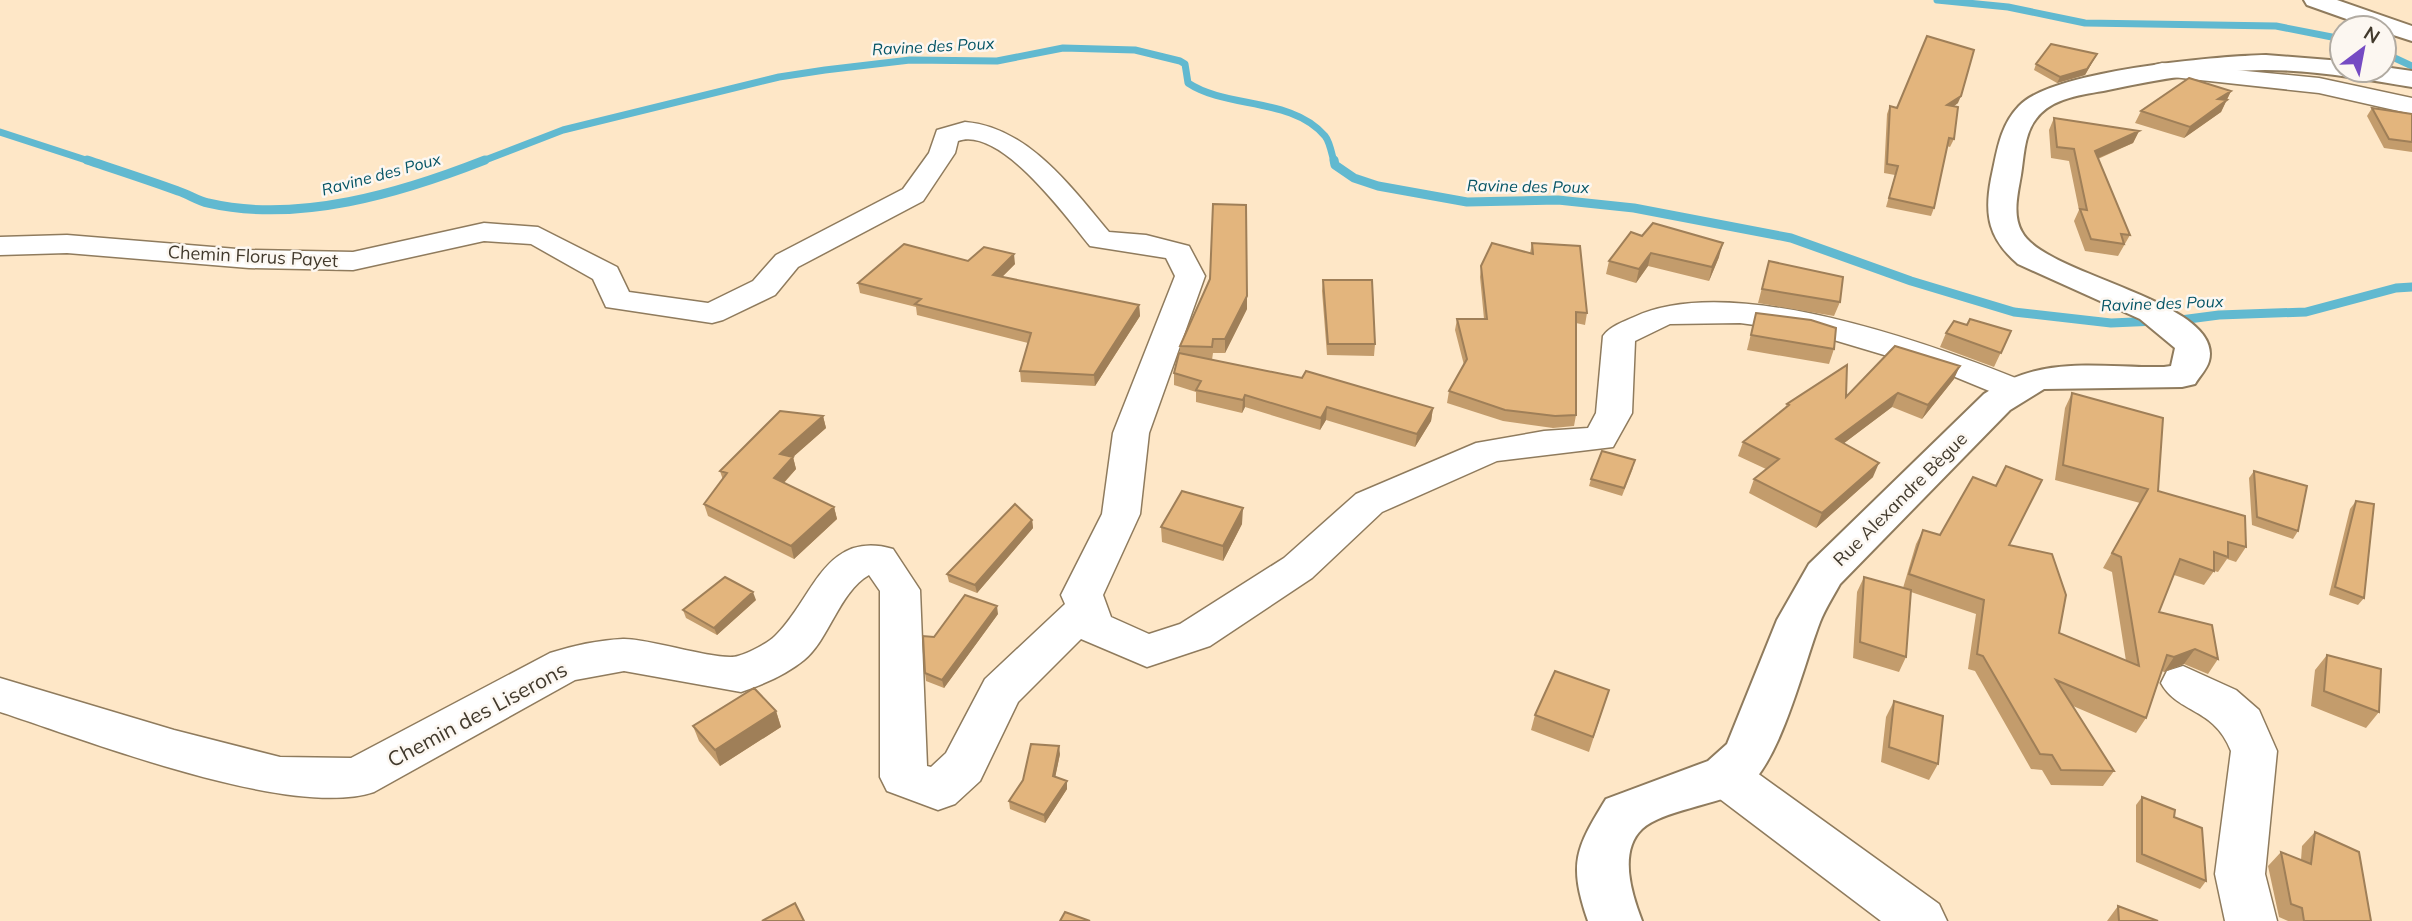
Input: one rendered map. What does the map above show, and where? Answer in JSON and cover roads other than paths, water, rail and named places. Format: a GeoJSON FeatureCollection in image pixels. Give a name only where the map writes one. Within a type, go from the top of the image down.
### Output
{"type":"FeatureCollection","features":[{"type":"Feature","properties":{"kind":"main road"},"geometry":{"type":"LineString","coordinates":[[2315,0],[2412,34]]}},
{"type":"Feature","properties":{"kind":"main road","name":"Rue Alexandre Bègue"},"geometry":{"type":"LineString","coordinates":[[1725,776],[1744,758],[1756,735],[1799,620],[1824,575],[1997,402],[2025,383],[2047,378],[2150,380],[2182,376],[2192,362],[2192,347],[2162,319],[2045,265],[2022,250],[2005,232],[2001,215],[2012,136],[2024,113],[2035,103],[2053,94],[2162,70],[2244,60],[2328,68]]}},
{"type":"Feature","properties":{"kind":"main road"},"geometry":{"type":"LineString","coordinates":[[1615,921],[1606,896],[1603,850],[1624,814],[1667,795],[1725,776]]}},
{"type":"Feature","properties":{"kind":"street"},"geometry":{"type":"LineString","coordinates":[[2162,70],[2347,90],[2412,106]]}},
{"type":"Feature","properties":{"kind":"street","name":"Chemin Florus Payet"},"geometry":{"type":"LineString","coordinates":[[0,246],[67,244],[249,260],[353,261],[484,232],[538,236],[606,274],[617,300],[712,313],[764,288],[787,261],[913,195],[942,153],[946,136],[967,130],[995,139],[1021,154],[1054,184],[1100,240],[1146,244],[1178,252],[1191,276],[1131,432],[1121,514],[1082,595],[1086,607]]}},
{"type":"Feature","properties":{"kind":"street"},"geometry":{"type":"LineString","coordinates":[[1086,607],[1094,627],[1147,651],[1195,635],[1298,568],[1368,502],[1489,451],[1544,442],[1600,439],[1614,414],[1619,336],[1664,315],[1740,313],[1811,323],[1961,367],[2015,390]]}},
{"type":"Feature","properties":{"kind":"street","name":"Chemin des Liserons"},"geometry":{"type":"LineString","coordinates":[[0,695],[174,749],[280,776],[357,778],[565,665],[624,655],[741,675],[790,648],[836,582],[854,563],[880,559],[900,590],[904,777],[938,790],[963,768],[1002,691],[1086,607]]}},
{"type":"Feature","properties":{"kind":"street"},"geometry":{"type":"LineString","coordinates":[[2183,682],[2220,702],[2243,723],[2253,751],[2240,874],[2251,921]]}},
{"type":"Feature","properties":{"kind":"street"},"geometry":{"type":"LineString","coordinates":[[1725,776],[1921,921]]}},
{"type":"Feature","properties":{"kind":"waterway"},"geometry":{"type":"LineString","coordinates":[[1937,0],[2008,7],[2085,23],[2276,26],[2328,36]]}},
{"type":"Feature","properties":{"kind":"waterway","name":"Ravine des Poux"},"geometry":{"type":"LineString","coordinates":[[480,162],[563,130],[779,77],[910,60],[997,61],[1063,48],[1135,50],[1180,61],[1185,64],[1188,83],[1204,91],[1277,109],[1311,124],[1327,139],[1334,162]]}},
{"type":"Feature","properties":{"kind":"waterway"},"geometry":{"type":"LineString","coordinates":[[2398,60],[2412,66]]}},
{"type":"Feature","properties":{"kind":"waterway","name":"Ravine des Poux"},"geometry":{"type":"LineString","coordinates":[[0,132],[92,162]]}},
{"type":"Feature","properties":{"kind":"waterway","name":"Ravine des Poux"},"geometry":{"type":"LineString","coordinates":[[87,160],[204,202],[242,209],[277,210],[349,202],[384,194],[485,160]]}},
{"type":"Feature","properties":{"kind":"waterway","name":"Ravine des Poux"},"geometry":{"type":"LineString","coordinates":[[1334,160],[1335,165],[1354,178],[1378,186],[1467,202],[1558,200],[1634,208],[1791,238],[1911,281],[2014,312],[2111,323],[2157,321]]}},
{"type":"Feature","properties":{"kind":"waterway","name":"Ravine des Poux"},"geometry":{"type":"LineString","coordinates":[[2173,321],[2219,315],[2306,312],[2396,288],[2412,287]]}}]}
